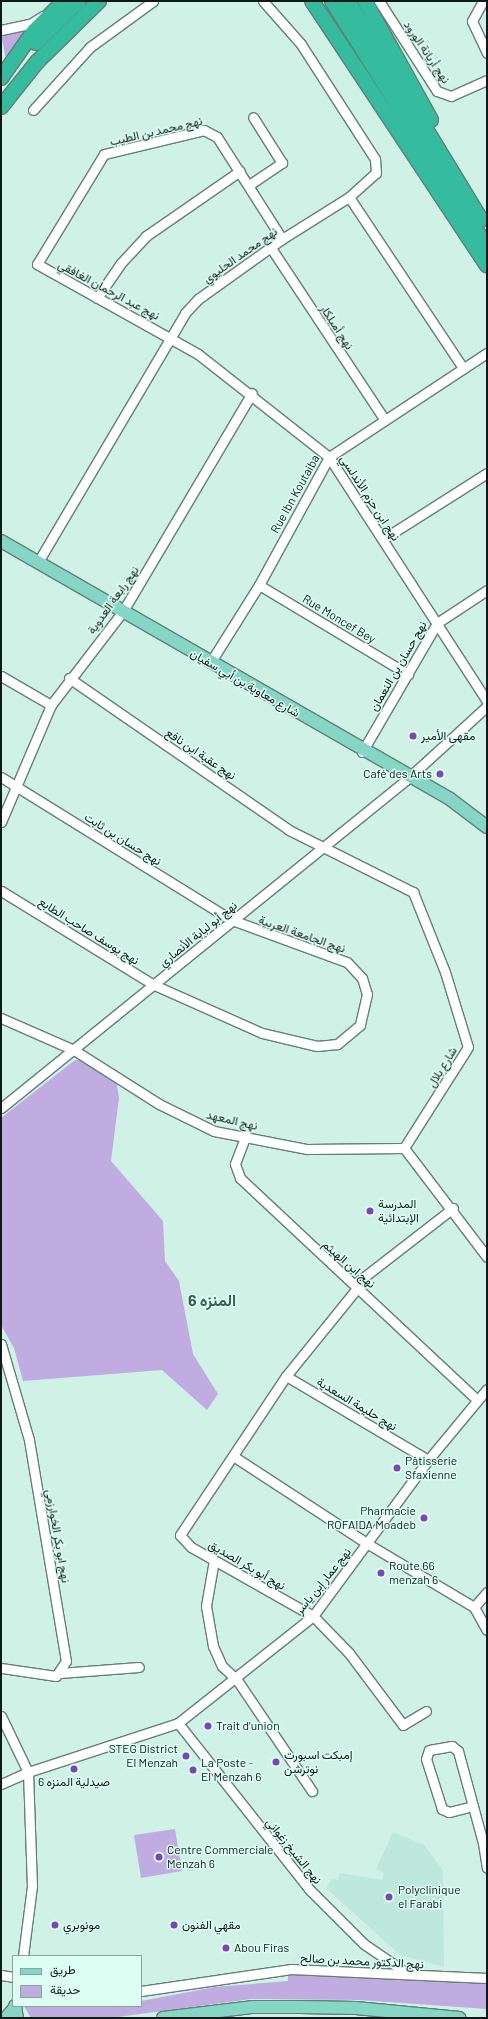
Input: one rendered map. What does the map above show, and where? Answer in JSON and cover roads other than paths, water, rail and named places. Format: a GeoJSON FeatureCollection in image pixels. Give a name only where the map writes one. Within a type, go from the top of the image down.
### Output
{"type":"FeatureCollection","features":[{"type":"Feature","properties":{"kind":"highway"},"geometry":{"type":"LineString","coordinates":[[4,75],[34,31],[63,1]]}},
{"type":"Feature","properties":{"kind":"highway"},"geometry":{"type":"LineString","coordinates":[[4,75],[79,1]]}},
{"type":"Feature","properties":{"kind":"highway"},"geometry":{"type":"LineString","coordinates":[[1,107],[37,62],[99,1]]}},
{"type":"Feature","properties":{"kind":"highway"},"geometry":{"type":"LineString","coordinates":[[307,1],[338,42]]}},
{"type":"Feature","properties":{"kind":"highway"},"geometry":{"type":"LineString","coordinates":[[312,1],[487,265]]}},
{"type":"Feature","properties":{"kind":"highway"},"geometry":{"type":"LineString","coordinates":[[332,1],[350,6],[430,120]]}},
{"type":"Feature","properties":{"kind":"highway"},"geometry":{"type":"LineString","coordinates":[[365,1],[430,120],[487,214]]}},
{"type":"Feature","properties":{"kind":"highway"},"geometry":{"type":"LineString","coordinates":[[350,6],[487,229]]}},
{"type":"Feature","properties":{"kind":"highway"},"geometry":{"type":"LineString","coordinates":[[350,6],[487,247]]}},
{"type":"Feature","properties":{"kind":"main road","name":"شارع معاوية بن أبي سفيان"},"geometry":{"type":"LineString","coordinates":[[1,541],[362,752],[450,799],[487,827]]}},
{"type":"Feature","properties":{"kind":"main road"},"geometry":{"type":"LineString","coordinates":[[163,2018],[253,2007],[300,2007],[356,2008],[460,2018]]}},
{"type":"Feature","properties":{"kind":"main road"},"geometry":{"type":"LineString","coordinates":[[219,2018],[298,2014],[378,2018]]}},
{"type":"Feature","properties":{"kind":"street"},"geometry":{"type":"LineString","coordinates":[[1,30],[30,24],[63,1]]}},
{"type":"Feature","properties":{"kind":"street"},"geometry":{"type":"LineString","coordinates":[[33,110],[90,46],[153,1]]}},
{"type":"Feature","properties":{"kind":"street","name":"نهج محمد الحليوي"},"geometry":{"type":"LineString","coordinates":[[38,562],[170,335],[198,299],[282,240],[350,197],[372,179],[376,173],[375,159],[301,44],[264,1]]}},
{"type":"Feature","properties":{"kind":"street","name":"نهج أريانة الورود"},"geometry":{"type":"LineString","coordinates":[[379,1],[437,91],[451,96],[487,80]]}},
{"type":"Feature","properties":{"kind":"street"},"geometry":{"type":"LineString","coordinates":[[483,1],[472,21],[487,53]]}},
{"type":"Feature","properties":{"kind":"street"},"geometry":{"type":"LineString","coordinates":[[249,185],[282,163],[253,117]]}},
{"type":"Feature","properties":{"kind":"street","name":"نهج محمد بن الطيب"},"geometry":{"type":"LineString","coordinates":[[37,264],[104,154],[209,130],[240,171],[282,240]]}},
{"type":"Feature","properties":{"kind":"street"},"geometry":{"type":"LineString","coordinates":[[97,298],[121,263],[146,236],[240,171]]}},
{"type":"Feature","properties":{"kind":"street"},"geometry":{"type":"LineString","coordinates":[[350,197],[462,368]]}},
{"type":"Feature","properties":{"kind":"street","name":"نهج أميلكار"},"geometry":{"type":"LineString","coordinates":[[271,248],[384,419]]}},
{"type":"Feature","properties":{"kind":"street","name":"نهج عبد الرحمان الغافقي"},"geometry":{"type":"LineString","coordinates":[[37,264],[97,298],[170,335]]}},
{"type":"Feature","properties":{"kind":"street","name":"نهج ابن حزم الأندلسي"},"geometry":{"type":"LineString","coordinates":[[170,335],[252,393],[329,458],[487,701]]}},
{"type":"Feature","properties":{"kind":"street","name":"Rue Ibn Koutaiba"},"geometry":{"type":"LineString","coordinates":[[210,663],[259,585],[329,458],[384,419],[462,368],[487,354]]}},
{"type":"Feature","properties":{"kind":"street","name":"نهج رابعة العدوية"},"geometry":{"type":"LineString","coordinates":[[1,822],[51,705],[69,678],[123,611],[252,393]]}},
{"type":"Feature","properties":{"kind":"street"},"geometry":{"type":"LineString","coordinates":[[383,540],[487,473]]}},
{"type":"Feature","properties":{"kind":"street","name":"Rue Moncef Bey"},"geometry":{"type":"LineString","coordinates":[[259,585],[408,674]]}},
{"type":"Feature","properties":{"kind":"street","name":"نهج حسان بن النعمان"},"geometry":{"type":"LineString","coordinates":[[362,752],[437,623],[487,590]]}},
{"type":"Feature","properties":{"kind":"street"},"geometry":{"type":"LineString","coordinates":[[1,676],[51,705]]}},
{"type":"Feature","properties":{"kind":"street","name":"نهج عقبة ابن نافع"},"geometry":{"type":"LineString","coordinates":[[69,678],[321,848]]}},
{"type":"Feature","properties":{"kind":"street","name":"نهج أبو لبابة الأنصاري"},"geometry":{"type":"LineString","coordinates":[[1,1108],[409,777],[487,706]]}},
{"type":"Feature","properties":{"kind":"street","name":"نهج حسان بن ثابت"},"geometry":{"type":"LineString","coordinates":[[1,777],[17,785],[232,920]]}},
{"type":"Feature","properties":{"kind":"street","name":"شارع بلال"},"geometry":{"type":"LineString","coordinates":[[321,848],[413,892],[467,1039],[465,1054],[404,1148]]}},
{"type":"Feature","properties":{"kind":"street","name":"نهج يوسف صاحب الطابع"},"geometry":{"type":"LineString","coordinates":[[1,891],[154,985],[187,1002]]}},
{"type":"Feature","properties":{"kind":"street","name":"نهج الجامعة العربية"},"geometry":{"type":"LineString","coordinates":[[187,1002],[262,1033],[317,1046],[337,1044],[360,1025],[367,994],[362,978],[351,965],[232,920]]}},
{"type":"Feature","properties":{"kind":"street","name":"نهج المعهد"},"geometry":{"type":"LineString","coordinates":[[1,1018],[74,1050],[184,1118],[214,1131],[246,1135],[307,1149],[404,1148]]}},
{"type":"Feature","properties":{"kind":"street","name":"نهج ابن الهيثم"},"geometry":{"type":"LineString","coordinates":[[246,1135],[236,1164],[240,1178],[295,1232],[357,1285],[476,1399]]}},
{"type":"Feature","properties":{"kind":"street"},"geometry":{"type":"LineString","coordinates":[[404,1148],[453,1208],[487,1257]]}},
{"type":"Feature","properties":{"kind":"street"},"geometry":{"type":"LineString","coordinates":[[286,1376],[357,1285],[453,1208]]}},
{"type":"Feature","properties":{"kind":"street","name":"نهج ابو بكر الخوارزمي"},"geometry":{"type":"LineString","coordinates":[[1,1344],[29,1440],[49,1550],[66,1661],[60,1674]]}},
{"type":"Feature","properties":{"kind":"street","name":"نهج أبو بكر الصديق"},"geometry":{"type":"LineString","coordinates":[[286,1376],[180,1535],[185,1543],[313,1616],[349,1653],[403,1725],[426,1711]]}},
{"type":"Feature","properties":{"kind":"street","name":"نهج حليمة السعدية"},"geometry":{"type":"LineString","coordinates":[[286,1376],[428,1460]]}},
{"type":"Feature","properties":{"kind":"street","name":"نهج عمار إبن ياسر"},"geometry":{"type":"LineString","coordinates":[[1,1784],[28,1772],[111,1747],[178,1723],[237,1680],[313,1616],[368,1544],[428,1460],[476,1399],[487,1388]]}},
{"type":"Feature","properties":{"kind":"street"},"geometry":{"type":"LineString","coordinates":[[233,1456],[368,1544],[474,1607],[487,1630]]}},
{"type":"Feature","properties":{"kind":"street"},"geometry":{"type":"LineString","coordinates":[[214,1560],[207,1592],[207,1621],[222,1666],[237,1680],[312,1791]]}},
{"type":"Feature","properties":{"kind":"street"},"geometry":{"type":"LineString","coordinates":[[474,1607],[487,1592]]}},
{"type":"Feature","properties":{"kind":"street"},"geometry":{"type":"LineString","coordinates":[[1,1668],[51,1676],[139,1667]]}},
{"type":"Feature","properties":{"kind":"street"},"geometry":{"type":"LineString","coordinates":[[1,1716],[28,1772],[32,1886],[23,1955]]}},
{"type":"Feature","properties":{"kind":"street","name":"نهج الشيخ زغواني"},"geometry":{"type":"LineString","coordinates":[[178,1723],[310,1890],[364,1944],[410,1975]]}},
{"type":"Feature","properties":{"kind":"street"},"geometry":{"type":"LineString","coordinates":[[473,1806],[449,1812],[442,1808],[426,1759],[429,1750],[456,1747],[473,1806],[487,1868]]}},
{"type":"Feature","properties":{"kind":"street","name":"نهج الدكتور محمد بن صالح"},"geometry":{"type":"LineString","coordinates":[[142,1991],[291,1969],[487,1978]]}},
{"type":"Feature","properties":{"kind":"street"},"geometry":{"type":"LineString","coordinates":[[1,1975],[12,1977]]}},
{"type":"Feature","properties":{"kind":"place","name":"مقهى الأمير"},"geometry":{"type":"Point","coordinates":[413,736]}},
{"type":"Feature","properties":{"kind":"place","name":"Café des Arts"},"geometry":{"type":"Point","coordinates":[440,774]}},
{"type":"Feature","properties":{"kind":"place","name":"المدرسة الإبتدائية"},"geometry":{"type":"Point","coordinates":[370,1211]}},
{"type":"Feature","properties":{"kind":"place","name":"Pâtisserie Sfaxienne"},"geometry":{"type":"Point","coordinates":[397,1468]}},
{"type":"Feature","properties":{"kind":"place","name":"Pharmacie ROFAIDA Moadeb"},"geometry":{"type":"Point","coordinates":[424,1518]}},
{"type":"Feature","properties":{"kind":"place","name":"Route 66 menzah 6"},"geometry":{"type":"Point","coordinates":[381,1573]}},
{"type":"Feature","properties":{"kind":"place","name":"Trait d'union"},"geometry":{"type":"Point","coordinates":[208,1726]}},
{"type":"Feature","properties":{"kind":"place","name":"STEG District El Menzah"},"geometry":{"type":"Point","coordinates":[186,1756]}},
{"type":"Feature","properties":{"kind":"place","name":"إمبكت اسبورت نوترشن"},"geometry":{"type":"Point","coordinates":[276,1762]}},
{"type":"Feature","properties":{"kind":"place","name":"صيدلية المنزه 6"},"geometry":{"type":"Point","coordinates":[74,1769]}},
{"type":"Feature","properties":{"kind":"place","name":"La Poste - El Menzah 6"},"geometry":{"type":"Point","coordinates":[193,1770]}},
{"type":"Feature","properties":{"kind":"place","name":"Centre Commerciale Menzah 6"},"geometry":{"type":"Point","coordinates":[159,1857]}},
{"type":"Feature","properties":{"kind":"place","name":"Polyclinique el Farabi"},"geometry":{"type":"Point","coordinates":[389,1897]}},
{"type":"Feature","properties":{"kind":"place","name":"مونوبري"},"geometry":{"type":"Point","coordinates":[55,1925]}},
{"type":"Feature","properties":{"kind":"place","name":"مقهي الفنون"},"geometry":{"type":"Point","coordinates":[174,1925]}},
{"type":"Feature","properties":{"kind":"place","name":"Abou Firas"},"geometry":{"type":"Point","coordinates":[226,1948]}},
{"type":"Feature","properties":{"kind":"district","name":"المنزه 6"},"geometry":{"type":"Point","coordinates":[212,1300]}}]}
